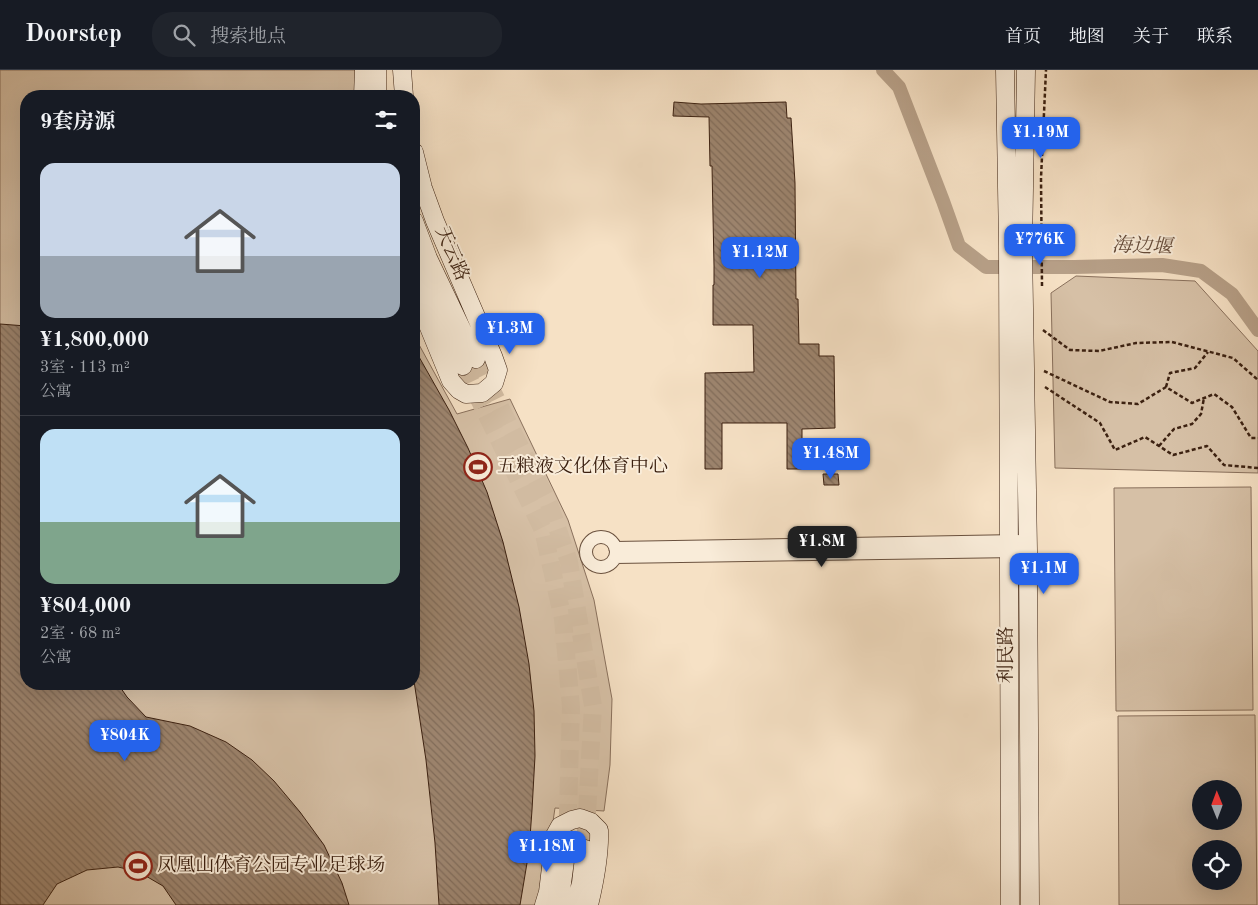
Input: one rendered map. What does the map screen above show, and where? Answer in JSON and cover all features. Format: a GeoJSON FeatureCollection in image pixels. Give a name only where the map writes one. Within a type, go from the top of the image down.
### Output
{"type":"FeatureCollection","features":[{"type":"Feature","properties":{"kind":"main road"},"geometry":{"type":"LineString","coordinates":[[363,90],[364,70]]}},
{"type":"Feature","properties":{"kind":"main road"},"geometry":{"type":"LineString","coordinates":[[377,70],[377,90]]}},
{"type":"Feature","properties":{"kind":"main road"},"geometry":{"type":"LineString","coordinates":[[392,70],[394,90]]}},
{"type":"Feature","properties":{"kind":"main road"},"geometry":{"type":"LineString","coordinates":[[402,70],[404,90]]}},
{"type":"Feature","properties":{"kind":"main road"},"geometry":{"type":"LineString","coordinates":[[1005,70],[1016,246],[1024,285]]}},
{"type":"Feature","properties":{"kind":"main road"},"geometry":{"type":"LineString","coordinates":[[1016,246],[1026,70]]}},
{"type":"Feature","properties":{"kind":"main road"},"geometry":{"type":"LineString","coordinates":[[420,176],[432,213],[498,370],[494,383],[482,393],[466,394],[459,390],[451,381],[420,306]]}},
{"type":"Feature","properties":{"kind":"main road","name":"天云路"},"geometry":{"type":"LineString","coordinates":[[420,237],[470,363],[420,269]]}},
{"type":"Feature","properties":{"kind":"main road","name":"利民路"},"geometry":{"type":"LineString","coordinates":[[1024,285],[1030,905]]}},
{"type":"Feature","properties":{"kind":"main road","name":"利民路"},"geometry":{"type":"LineString","coordinates":[[1010,905],[1008,546],[1024,285]]}},
{"type":"Feature","properties":{"kind":"main road"},"geometry":{"type":"LineString","coordinates":[[544,905],[548,892],[555,835],[560,826],[580,818],[591,822],[599,830],[600,848],[589,905]]}},
{"type":"Feature","properties":{"kind":"main road"},"geometry":{"type":"LineString","coordinates":[[558,905],[567,846]]}},
{"type":"Feature","properties":{"kind":"main road"},"geometry":{"type":"LineString","coordinates":[[575,905],[581,882],[585,850]]}},
{"type":"Feature","properties":{"kind":"street"},"geometry":{"type":"LineString","coordinates":[[615,552],[1028,546]]}},
{"type":"Feature","properties":{"kind":"path"},"geometry":{"type":"LineString","coordinates":[[1024,285],[1041,241],[1041,178],[1046,70]]}},
{"type":"Feature","properties":{"kind":"path"},"geometry":{"type":"LineString","coordinates":[[1043,330],[1070,350],[1099,351],[1136,343],[1172,342],[1233,358],[1258,380]]}},
{"type":"Feature","properties":{"kind":"path"},"geometry":{"type":"LineString","coordinates":[[1044,371],[1110,402],[1138,404],[1166,387],[1170,373],[1195,368],[1208,352]]}},
{"type":"Feature","properties":{"kind":"path"},"geometry":{"type":"LineString","coordinates":[[1045,387],[1100,423],[1115,450],[1144,437],[1173,455],[1207,446],[1224,465],[1258,468]]}},
{"type":"Feature","properties":{"kind":"path"},"geometry":{"type":"LineString","coordinates":[[1166,387],[1192,403],[1214,394],[1232,407],[1250,438],[1258,438]]}},
{"type":"Feature","properties":{"kind":"path"},"geometry":{"type":"LineString","coordinates":[[1159,446],[1174,429],[1192,424],[1201,414],[1204,398]]}},
{"type":"Feature","properties":{"kind":"shaded area","name":"五粮液文化体育中心"},"geometry":{"type":"Polygon","coordinates":[[[0,70],[358,70],[359,90],[20,90],[20,690],[420,690],[420,346],[457,414],[510,399],[568,520],[594,600],[612,699],[610,765],[604,811],[555,808],[538,905],[0,905],[0,70]]]}},
{"type":"Feature","properties":{"kind":"shaded area"},"geometry":{"type":"Polygon","coordinates":[[[1076,276],[1195,281],[1258,351],[1258,473],[1055,468],[1051,293],[1076,276]]]}},
{"type":"Feature","properties":{"kind":"shaded area"},"geometry":{"type":"Polygon","coordinates":[[[1251,487],[1253,710],[1116,711],[1114,488],[1251,487]]]}},
{"type":"Feature","properties":{"kind":"shaded area"},"geometry":{"type":"Polygon","coordinates":[[[1255,715],[1257,905],[1119,905],[1118,716],[1255,715]]]}},
{"type":"Feature","properties":{"kind":"building"},"geometry":{"type":"Polygon","coordinates":[[[674,102],[701,104],[786,102],[787,118],[791,118],[795,183],[796,299],[798,299],[799,344],[819,344],[819,356],[834,356],[835,428],[802,429],[802,469],[787,469],[787,423],[722,423],[722,469],[705,469],[705,373],[754,372],[753,325],[713,325],[714,266],[709,117],[673,116],[674,102]]]}},
{"type":"Feature","properties":{"kind":"building"},"geometry":{"type":"Polygon","coordinates":[[[0,324],[20,326],[20,690],[122,690],[146,717],[190,726],[226,742],[252,760],[274,781],[300,812],[324,845],[342,883],[349,905],[176,905],[163,886],[139,872],[118,867],[87,870],[57,884],[43,905],[0,905],[0,324]]]}},
{"type":"Feature","properties":{"kind":"building"},"geometry":{"type":"Polygon","coordinates":[[[420,359],[449,410],[487,492],[503,542],[519,607],[529,664],[534,711],[535,756],[529,851],[520,905],[439,905],[435,843],[426,760],[415,690],[420,690],[420,359]]]}},
{"type":"Feature","properties":{"kind":"building"},"geometry":{"type":"Polygon","coordinates":[[[823,474],[838,474],[839,485],[824,485],[823,474]]]}},
{"type":"Feature","properties":{"kind":"waterway","name":"海边堰"},"geometry":{"type":"LineString","coordinates":[[883,70],[899,87],[959,246],[986,267],[1162,265],[1201,271],[1232,294],[1258,330]]}},
{"type":"Feature","properties":{"kind":"tunnel"},"geometry":{"type":"LineString","coordinates":[[476,359],[549,504],[569,562],[593,706],[585,849]]}},
{"type":"Feature","properties":{"kind":"tunnel"},"geometry":{"type":"LineString","coordinates":[[463,366],[543,530],[563,619],[571,707],[567,846]]}},
{"type":"Feature","properties":{"kind":"place","name":"五粮液文化体育中心"},"geometry":{"type":"Point","coordinates":[478,467]}},
{"type":"Feature","properties":{"kind":"place","name":"凤凰山体育公园专业足球场"},"geometry":{"type":"Point","coordinates":[138,866]}}]}
